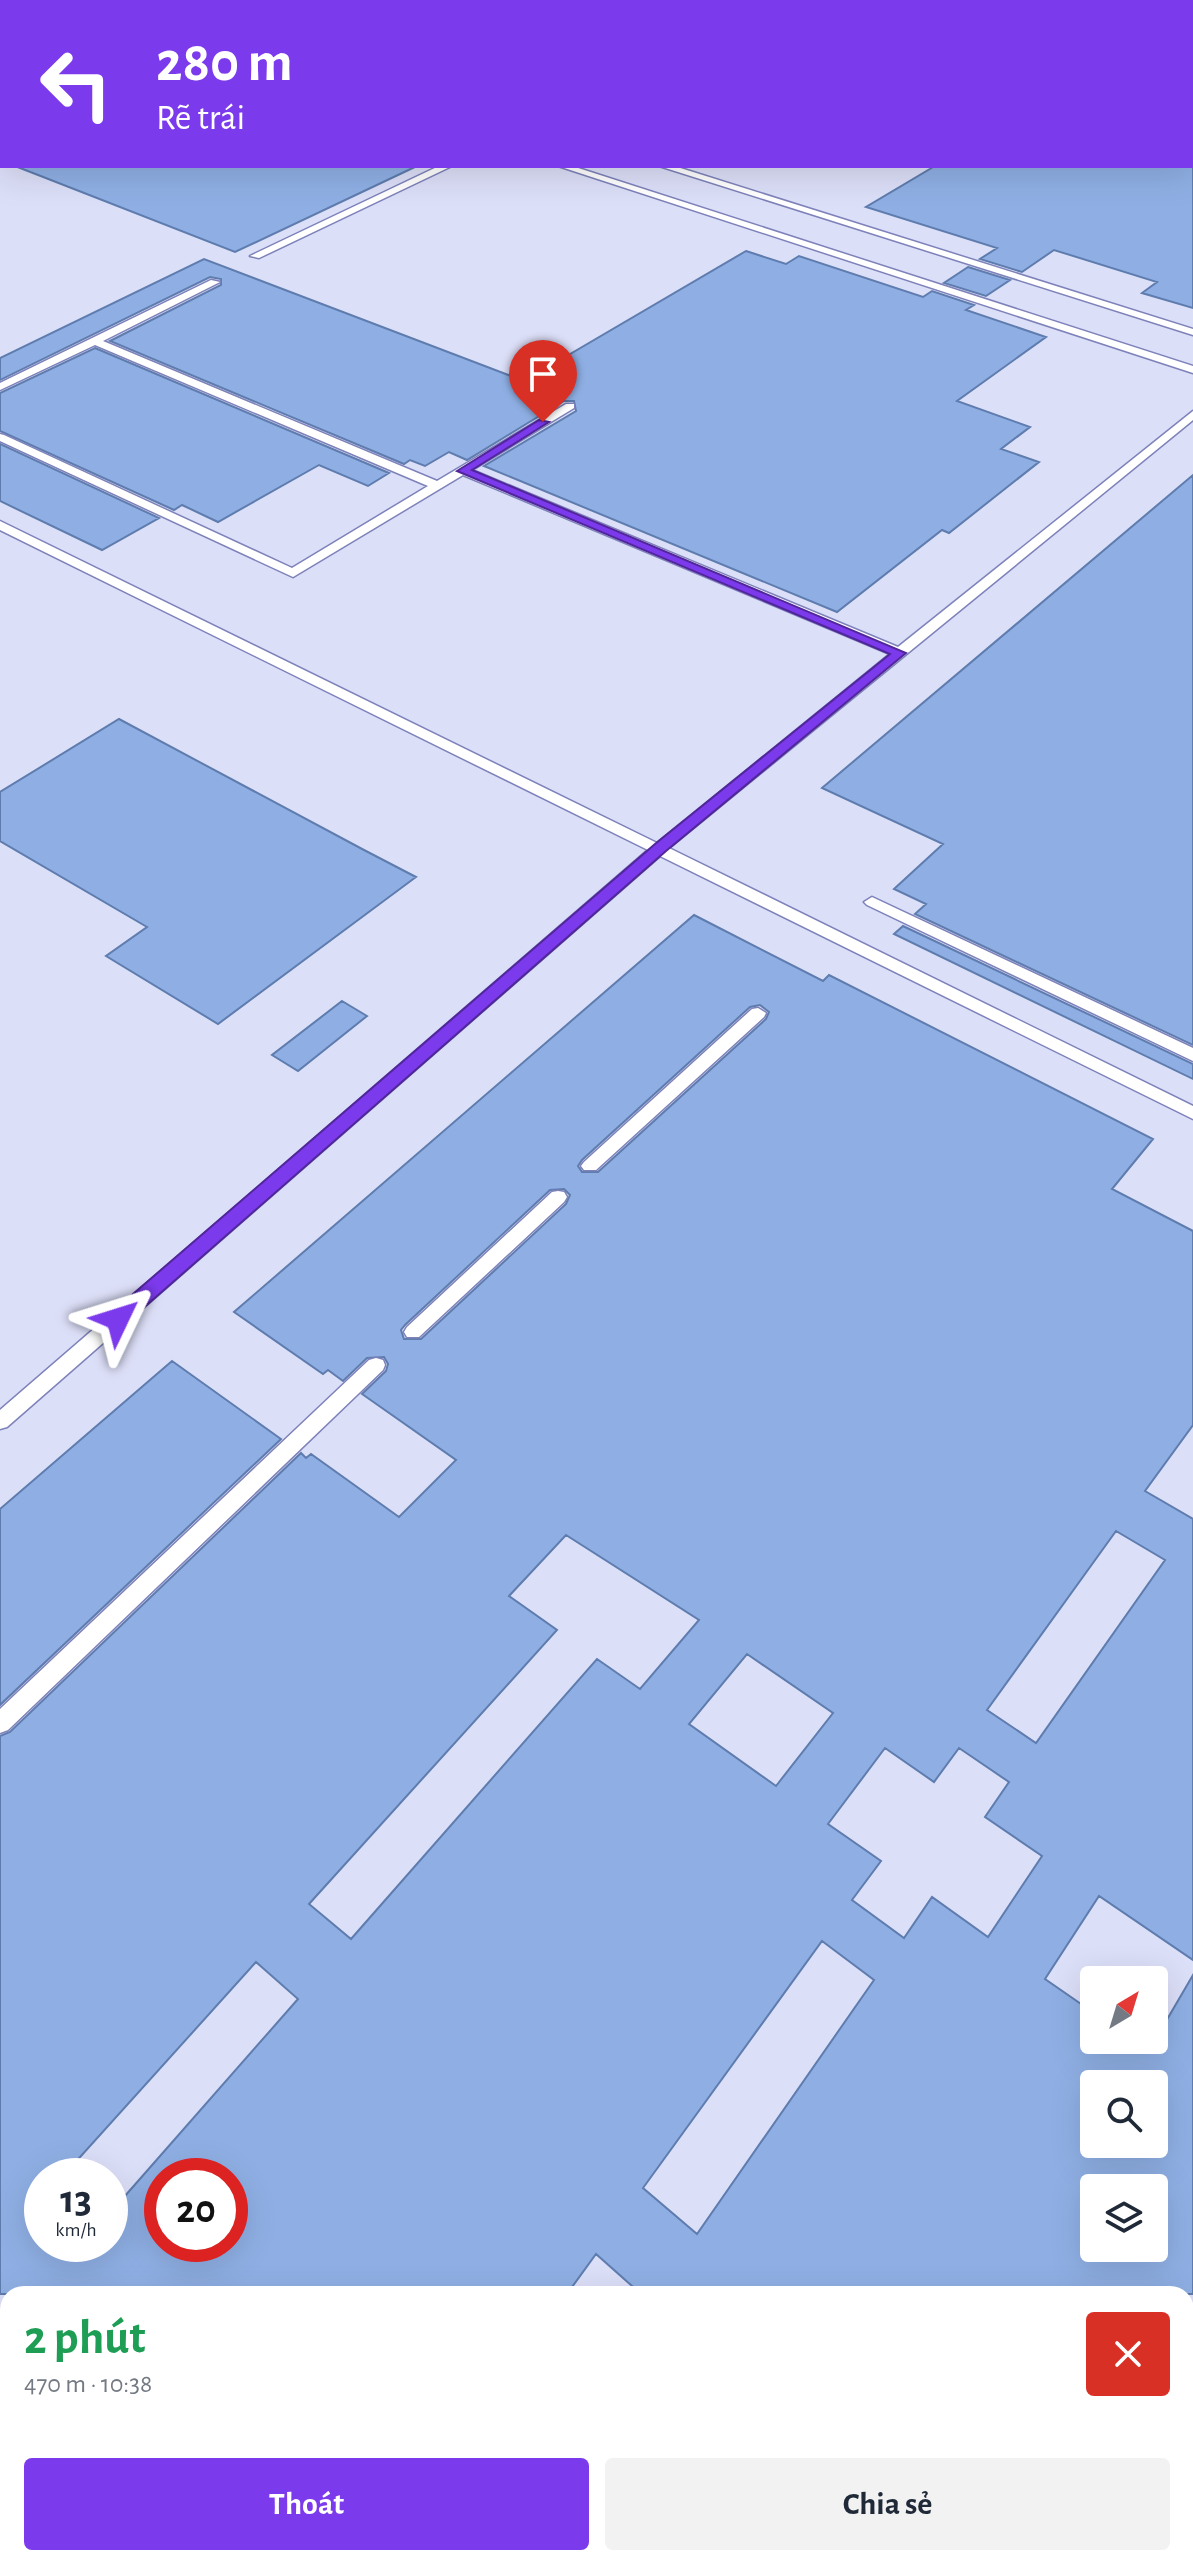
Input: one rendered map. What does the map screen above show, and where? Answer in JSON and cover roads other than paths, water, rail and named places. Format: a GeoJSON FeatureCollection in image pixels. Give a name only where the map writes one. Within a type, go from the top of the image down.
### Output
{"type":"FeatureCollection","features":[{"type":"Feature","properties":{"kind":"lane"},"geometry":{"type":"LineString","coordinates":[[255,256],[443,168]]}},
{"type":"Feature","properties":{"kind":"lane"},"geometry":{"type":"LineString","coordinates":[[569,168],[1193,370]]}},
{"type":"Feature","properties":{"kind":"lane"},"geometry":{"type":"LineString","coordinates":[[670,168],[1193,332]]}},
{"type":"Feature","properties":{"kind":"lane"},"geometry":{"type":"LineString","coordinates":[[0,387],[215,282]]}},
{"type":"Feature","properties":{"kind":"lane"},"geometry":{"type":"LineString","coordinates":[[95,341],[438,486]]}},
{"type":"Feature","properties":{"kind":"lane"},"geometry":{"type":"LineString","coordinates":[[0,437],[293,573],[570,406]]}},
{"type":"Feature","properties":{"kind":"lane"},"geometry":{"type":"LineString","coordinates":[[0,1421],[660,848],[1193,414]]}},
{"type":"Feature","properties":{"kind":"lane"},"geometry":{"type":"LineString","coordinates":[[463,471],[900,653]]}},
{"type":"Feature","properties":{"kind":"lane"},"geometry":{"type":"LineString","coordinates":[[0,525],[1193,1113]]}},
{"type":"Feature","properties":{"kind":"lane"},"geometry":{"type":"LineString","coordinates":[[872,902],[1193,1055]]}},
{"type":"Feature","properties":{"kind":"lane"},"geometry":{"type":"LineString","coordinates":[[590,1166],[758,1013]]}},
{"type":"Feature","properties":{"kind":"lane"},"geometry":{"type":"LineString","coordinates":[[413,1332],[558,1197]]}},
{"type":"Feature","properties":{"kind":"lane"},"geometry":{"type":"LineString","coordinates":[[0,1723],[376,1365]]}}]}
